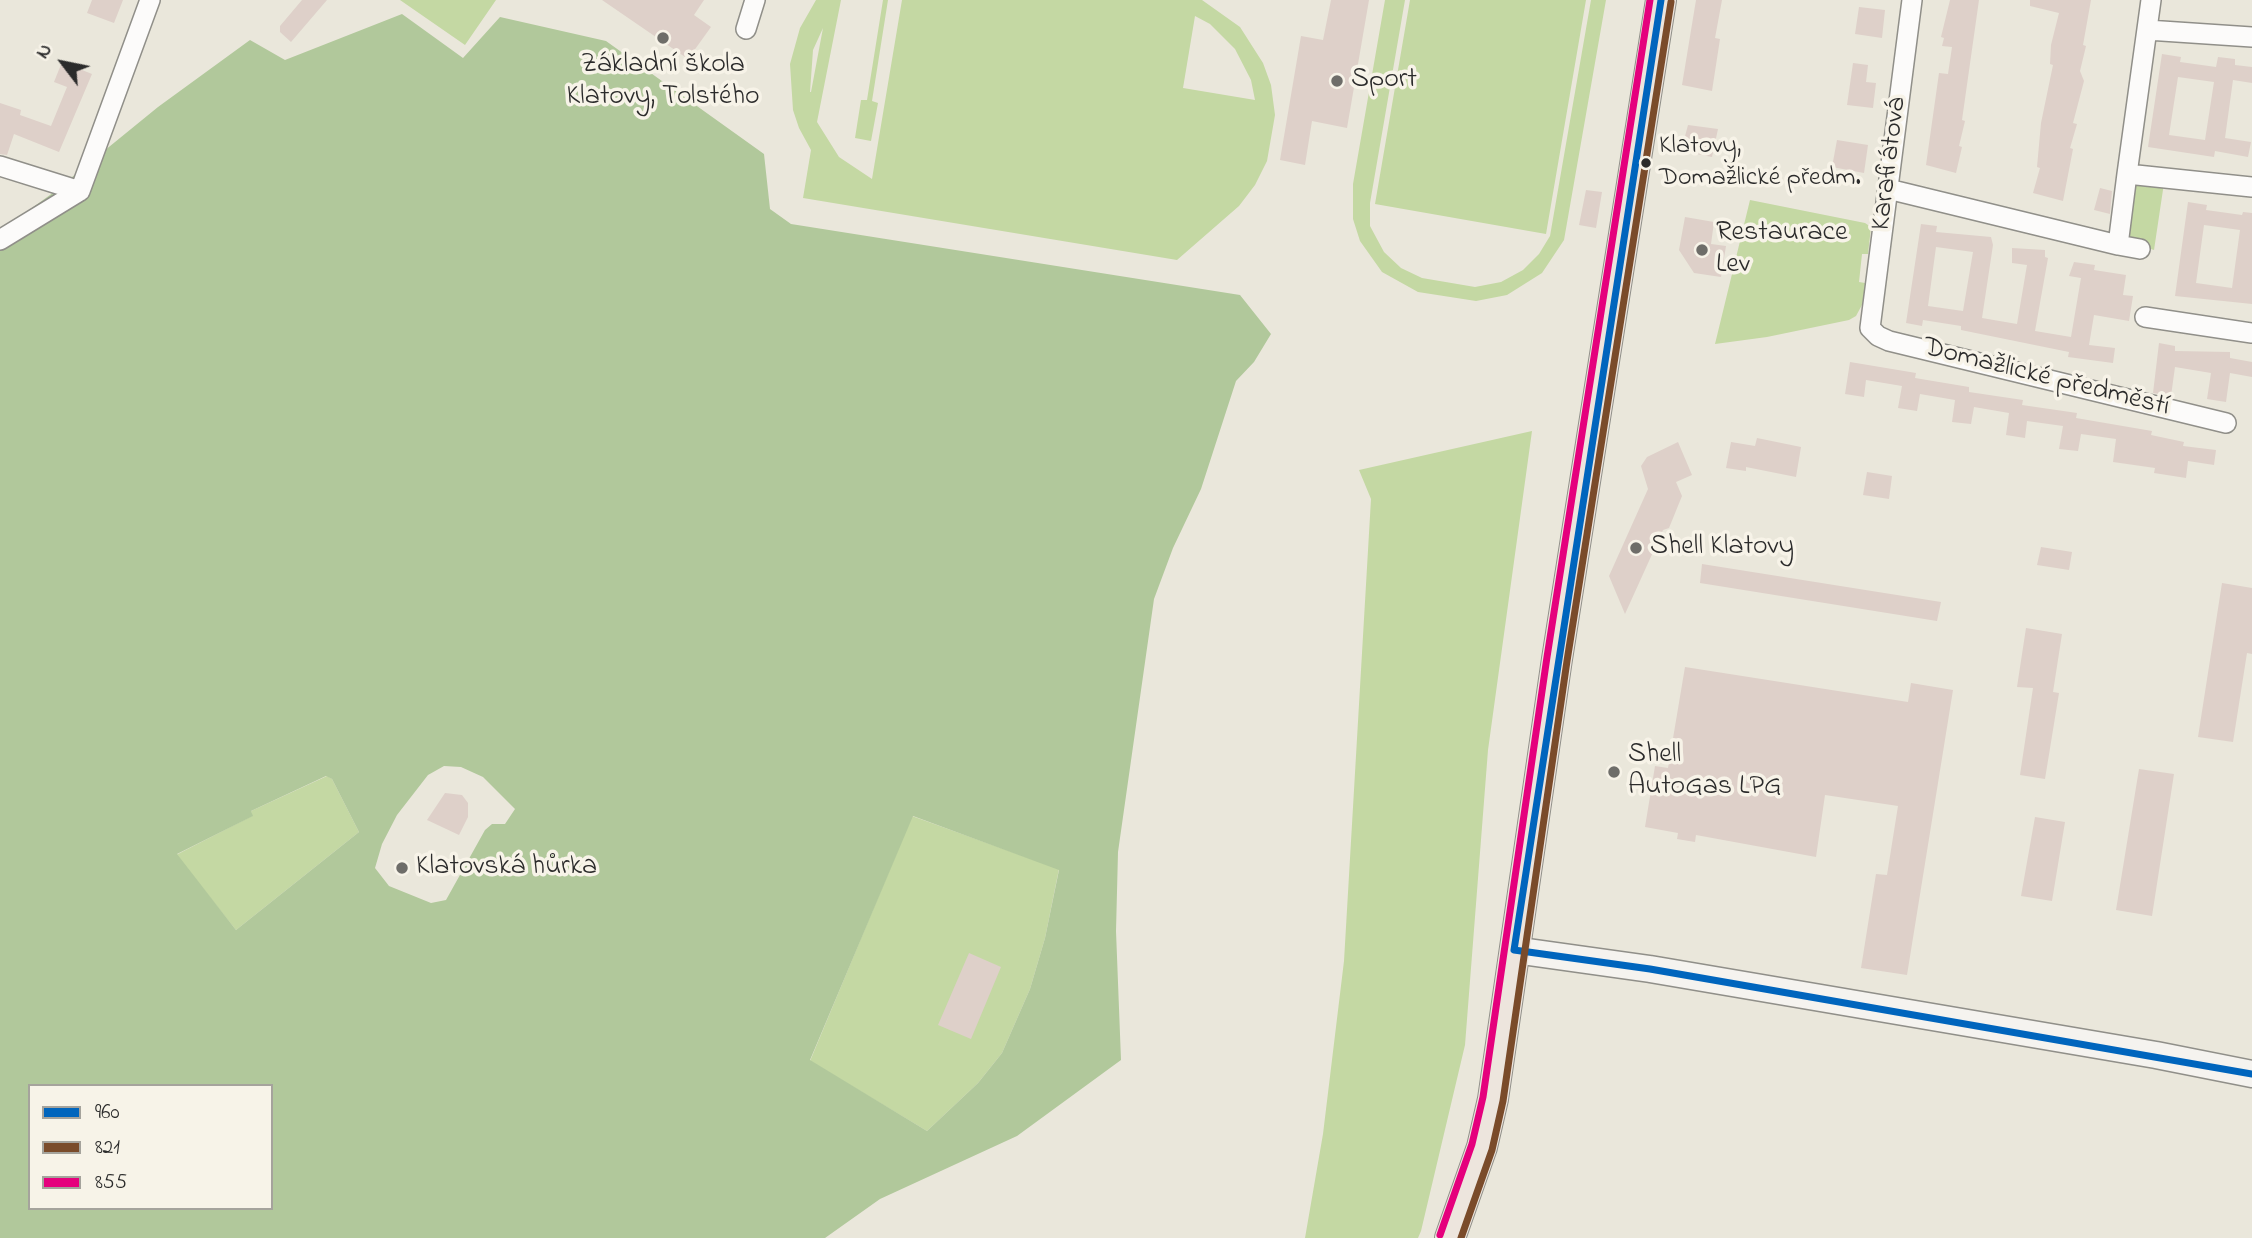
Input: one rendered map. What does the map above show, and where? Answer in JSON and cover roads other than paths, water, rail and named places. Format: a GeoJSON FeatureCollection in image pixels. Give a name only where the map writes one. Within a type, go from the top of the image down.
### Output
{"type":"FeatureCollection","features":[{"type":"Feature","properties":{"kind":"main road"},"geometry":{"type":"LineString","coordinates":[[1450,1238],[1482,1147],[1493,1099],[1557,659],[1661,0]]}},
{"type":"Feature","properties":{"kind":"main road"},"geometry":{"type":"LineString","coordinates":[[1514,950],[1650,969],[2156,1055],[2252,1074]]}},
{"type":"Feature","properties":{"kind":"street"},"geometry":{"type":"LineString","coordinates":[[0,240],[80,191],[150,0]]}},
{"type":"Feature","properties":{"kind":"street"},"geometry":{"type":"LineString","coordinates":[[746,29],[755,0]]}},
{"type":"Feature","properties":{"kind":"street","name":"Karafiátová"},"geometry":{"type":"LineString","coordinates":[[1870,328],[1912,0]]}},
{"type":"Feature","properties":{"kind":"street"},"geometry":{"type":"LineString","coordinates":[[2118,245],[2151,0]]}},
{"type":"Feature","properties":{"kind":"street"},"geometry":{"type":"LineString","coordinates":[[2147,30],[2252,37]]}},
{"type":"Feature","properties":{"kind":"street"},"geometry":{"type":"LineString","coordinates":[[0,166],[80,191]]}},
{"type":"Feature","properties":{"kind":"street"},"geometry":{"type":"LineString","coordinates":[[2127,174],[2252,187]]}},
{"type":"Feature","properties":{"kind":"street"},"geometry":{"type":"LineString","coordinates":[[1888,189],[2140,249]]}},
{"type":"Feature","properties":{"kind":"street"},"geometry":{"type":"LineString","coordinates":[[2145,317],[2252,333]]}},
{"type":"Feature","properties":{"kind":"street","name":"Domažlické předměstí"},"geometry":{"type":"LineString","coordinates":[[1870,328],[1889,341],[2226,423]]}},
{"type":"Feature","properties":{"kind":"place","name":"Základní škola Klatovy, Tolstého"},"geometry":{"type":"Point","coordinates":[663,38]}},
{"type":"Feature","properties":{"kind":"place","name":"Sport"},"geometry":{"type":"Point","coordinates":[1337,81]}},
{"type":"Feature","properties":{"kind":"place","name":"Klatovy, Domažlické předm."},"geometry":{"type":"Point","coordinates":[1646,163]}},
{"type":"Feature","properties":{"kind":"place","name":"Restaurace Lev"},"geometry":{"type":"Point","coordinates":[1702,250]}},
{"type":"Feature","properties":{"kind":"place","name":"Shell Klatovy"},"geometry":{"type":"Point","coordinates":[1636,548]}},
{"type":"Feature","properties":{"kind":"place","name":"Shell AutoGas LPG"},"geometry":{"type":"Point","coordinates":[1614,772]}},
{"type":"Feature","properties":{"kind":"place","name":"Klatovská hůrka"},"geometry":{"type":"Point","coordinates":[402,868]}}]}
